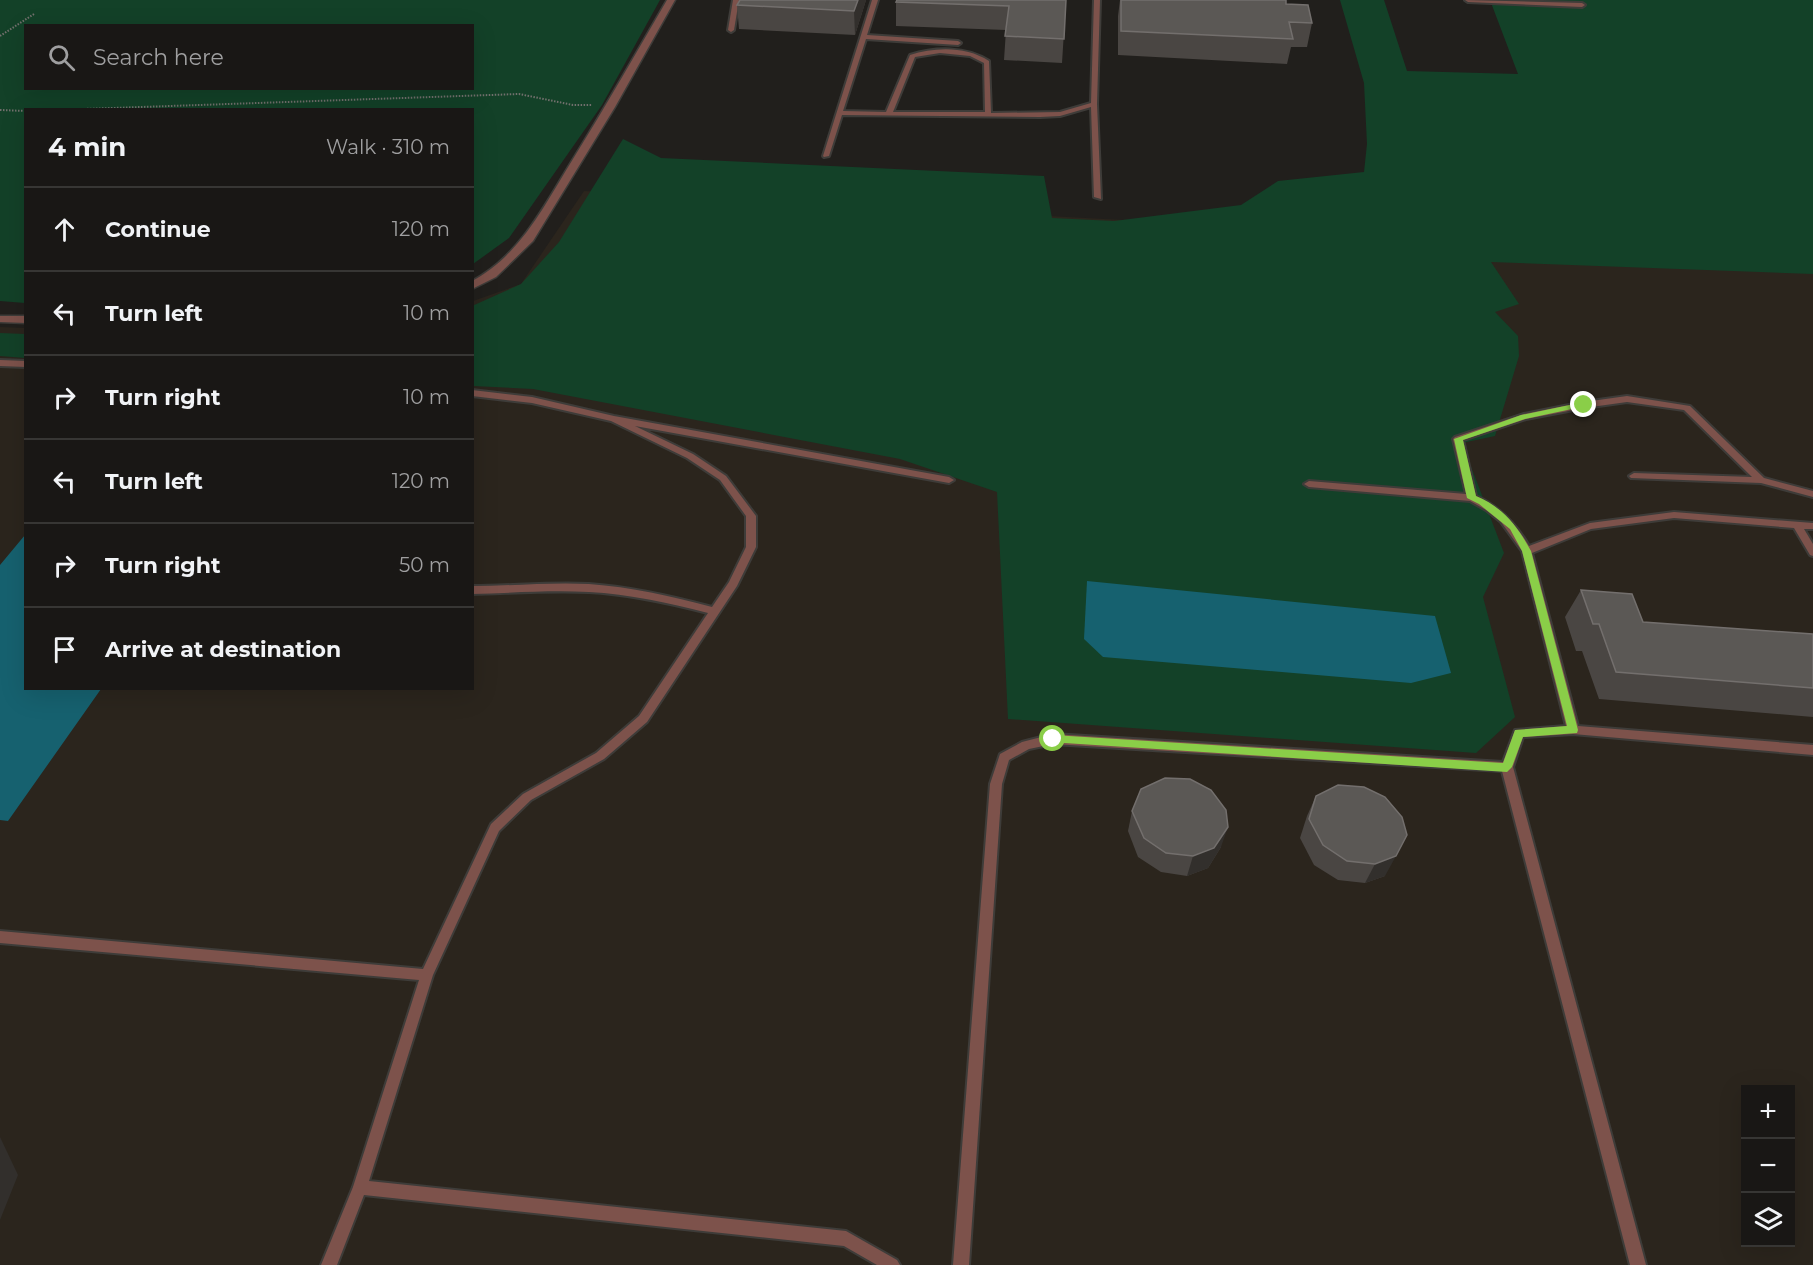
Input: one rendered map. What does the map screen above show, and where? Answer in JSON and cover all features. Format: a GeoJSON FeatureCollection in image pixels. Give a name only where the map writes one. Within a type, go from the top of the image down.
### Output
{"type":"FeatureCollection","features":[{"type":"Feature","properties":{"kind":"street"},"geometry":{"type":"LineString","coordinates":[[474,285],[492,275],[529,239],[610,107],[671,0]]}},
{"type":"Feature","properties":{"kind":"street"},"geometry":{"type":"LineString","coordinates":[[0,318],[24,320]]}},
{"type":"Feature","properties":{"kind":"lane"},"geometry":{"type":"LineString","coordinates":[[731,30],[736,0]]}},
{"type":"Feature","properties":{"kind":"lane"},"geometry":{"type":"LineString","coordinates":[[826,156],[875,0]]}},
{"type":"Feature","properties":{"kind":"lane"},"geometry":{"type":"LineString","coordinates":[[1097,0],[1094,104],[1098,197]]}},
{"type":"Feature","properties":{"kind":"lane"},"geometry":{"type":"LineString","coordinates":[[1468,0],[1582,5]]}},
{"type":"Feature","properties":{"kind":"lane"},"geometry":{"type":"LineString","coordinates":[[863,37],[958,44]]}},
{"type":"Feature","properties":{"kind":"lane"},"geometry":{"type":"LineString","coordinates":[[889,113],[912,56],[929,52],[974,54],[987,62],[988,114]]}},
{"type":"Feature","properties":{"kind":"lane"},"geometry":{"type":"LineString","coordinates":[[839,113],[1060,114],[1094,104]]}},
{"type":"Feature","properties":{"kind":"lane"},"geometry":{"type":"LineString","coordinates":[[0,363],[24,364]]}},
{"type":"Feature","properties":{"kind":"lane"},"geometry":{"type":"LineString","coordinates":[[474,393],[532,400],[614,419],[949,480]]}},
{"type":"Feature","properties":{"kind":"lane"},"geometry":{"type":"LineString","coordinates":[[1472,498],[1458,439],[1524,417],[1627,399],[1687,408],[1761,480]]}},
{"type":"Feature","properties":{"kind":"lane"},"geometry":{"type":"LineString","coordinates":[[329,1265],[360,1187],[427,975],[495,828],[527,797],[600,756],[643,719],[733,583],[751,547],[751,516],[723,478],[690,456],[614,419]]}},
{"type":"Feature","properties":{"kind":"lane"},"geometry":{"type":"LineString","coordinates":[[1634,476],[1761,480],[1813,494]]}},
{"type":"Feature","properties":{"kind":"lane"},"geometry":{"type":"LineString","coordinates":[[1309,484],[1472,498],[1482,502],[1513,527],[1527,551],[1573,730]]}},
{"type":"Feature","properties":{"kind":"lane"},"geometry":{"type":"LineString","coordinates":[[1527,551],[1590,526],[1674,515],[1813,526]]}},
{"type":"Feature","properties":{"kind":"lane"},"geometry":{"type":"LineString","coordinates":[[1797,525],[1813,553]]}},
{"type":"Feature","properties":{"kind":"lane"},"geometry":{"type":"LineString","coordinates":[[474,591],[586,588],[650,595],[714,611]]}},
{"type":"Feature","properties":{"kind":"lane"},"geometry":{"type":"LineString","coordinates":[[1638,1265],[1507,767],[1519,733],[1573,730],[1813,750]]}},
{"type":"Feature","properties":{"kind":"lane"},"geometry":{"type":"LineString","coordinates":[[961,1265],[996,784],[1004,757],[1026,745],[1053,739],[1507,767]]}},
{"type":"Feature","properties":{"kind":"lane"},"geometry":{"type":"LineString","coordinates":[[0,937],[427,975]]}},
{"type":"Feature","properties":{"kind":"lane"},"geometry":{"type":"LineString","coordinates":[[360,1187],[846,1239],[892,1265]]}},
{"type":"Feature","properties":{"kind":"path"},"geometry":{"type":"LineString","coordinates":[[0,36],[34,14]]}},
{"type":"Feature","properties":{"kind":"path"},"geometry":{"type":"LineString","coordinates":[[112,108],[519,94],[573,105],[610,107]]}},
{"type":"Feature","properties":{"kind":"path"},"geometry":{"type":"LineString","coordinates":[[0,110],[24,111]]}},
{"type":"Feature","properties":{"kind":"shaded area"},"geometry":{"type":"Polygon","coordinates":[[[584,191],[1813,257],[1813,1265],[0,1265],[0,327],[24,328],[24,690],[474,690],[474,301],[521,284],[584,191]]]}},
{"type":"Feature","properties":{"kind":"green space"},"geometry":{"type":"Polygon","coordinates":[[[0,0],[660,0],[602,105],[509,238],[474,263],[474,108],[24,108],[24,303],[0,301],[0,0]]]}},
{"type":"Feature","properties":{"kind":"green space"},"geometry":{"type":"Polygon","coordinates":[[[1340,0],[1384,0],[1407,71],[1518,74],[1490,0],[1813,0],[1813,274],[1491,262],[1519,304],[1495,312],[1518,336],[1519,356],[1495,436],[1462,443],[1504,553],[1483,597],[1515,717],[1476,753],[1008,719],[997,492],[900,459],[533,389],[474,386],[474,305],[521,284],[559,242],[623,139],[661,158],[1044,176],[1052,218],[1114,221],[1241,205],[1278,181],[1364,172],[1367,144],[1364,83],[1340,0]]]}},
{"type":"Feature","properties":{"kind":"green space"},"geometry":{"type":"Polygon","coordinates":[[[0,333],[24,334],[24,358],[0,356],[0,333]]]}},
{"type":"Feature","properties":{"kind":"water"},"geometry":{"type":"Polygon","coordinates":[[[24,536],[24,690],[100,690],[8,821],[0,820],[0,565],[24,536]]]}},
{"type":"Feature","properties":{"kind":"water"},"geometry":{"type":"Polygon","coordinates":[[[1087,581],[1435,616],[1451,673],[1411,683],[1103,657],[1084,639],[1087,581]]]}},
{"type":"Feature","properties":{"kind":"building"},"geometry":{"type":"Polygon","coordinates":[[[740,0],[858,0],[854,11],[737,5],[740,0]]]}},
{"type":"Feature","properties":{"kind":"building"},"geometry":{"type":"Polygon","coordinates":[[[897,0],[1066,0],[1064,39],[1005,36],[1009,6],[896,2],[897,0]]]}},
{"type":"Feature","properties":{"kind":"building"},"geometry":{"type":"Polygon","coordinates":[[[1121,0],[1286,0],[1286,4],[1308,5],[1312,23],[1289,22],[1293,39],[1121,31],[1121,0]]]}},
{"type":"Feature","properties":{"kind":"building"},"geometry":{"type":"Polygon","coordinates":[[[1581,590],[1632,594],[1643,622],[1813,634],[1813,688],[1616,672],[1599,624],[1593,624],[1581,590]]]}},
{"type":"Feature","properties":{"kind":"building"},"geometry":{"type":"Polygon","coordinates":[[[1165,778],[1190,779],[1211,790],[1226,810],[1228,827],[1214,848],[1193,856],[1166,853],[1144,838],[1132,811],[1141,789],[1165,778]]]}},
{"type":"Feature","properties":{"kind":"building"},"geometry":{"type":"Polygon","coordinates":[[[1338,785],[1364,787],[1385,797],[1402,817],[1407,835],[1396,856],[1375,864],[1347,861],[1323,845],[1309,819],[1316,796],[1338,785]]]}},
{"type":"Feature","properties":{"kind":"route"},"geometry":{"type":"LineString","coordinates":[[1053,739],[1507,767],[1511,750],[1519,733],[1573,730],[1527,551],[1513,527],[1482,502],[1472,498],[1458,439],[1524,417],[1584,405]]}}]}
